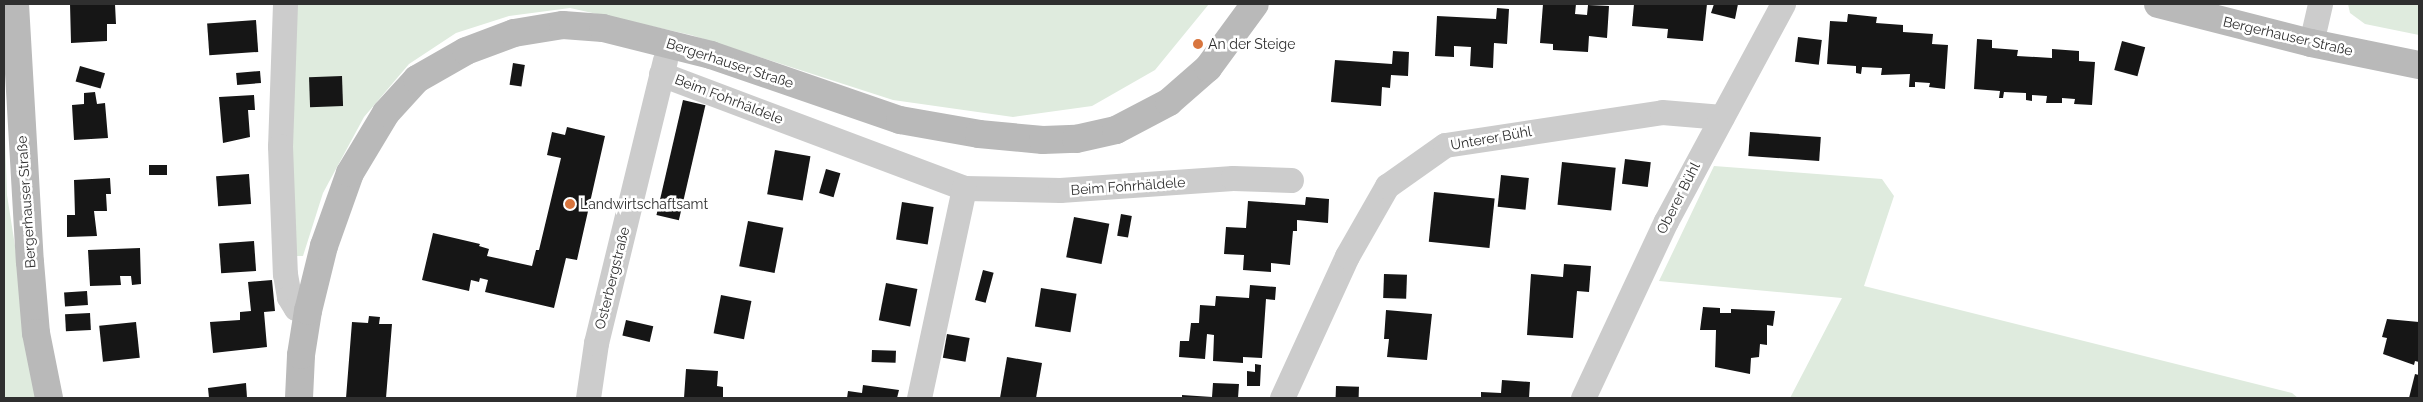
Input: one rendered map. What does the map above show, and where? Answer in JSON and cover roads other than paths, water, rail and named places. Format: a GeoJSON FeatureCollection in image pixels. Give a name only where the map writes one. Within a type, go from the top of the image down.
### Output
{"type":"FeatureCollection","features":[{"type":"Feature","properties":{"kind":"main road","name":"Bergerhauser Straße"},"geometry":{"type":"LineString","coordinates":[[15,4],[30,271],[36,333],[49,398]]}},
{"type":"Feature","properties":{"kind":"main road","name":"Bergerhauser Straße"},"geometry":{"type":"LineString","coordinates":[[299,398],[301,356],[308,311],[324,246],[350,172],[386,113],[417,80],[474,48],[514,33],[563,25],[603,28],[669,43],[900,120],[979,134],[1043,140],[1076,139],[1116,130],[1169,102],[1208,68],[1255,4]]}},
{"type":"Feature","properties":{"kind":"main road","name":"Bergerhauser Straße"},"geometry":{"type":"LineString","coordinates":[[2158,4],[2311,43],[2419,65]]}},
{"type":"Feature","properties":{"kind":"street"},"geometry":{"type":"LineString","coordinates":[[285,4],[280,146],[285,274],[289,297],[296,308],[308,311]]}},
{"type":"Feature","properties":{"kind":"street","name":"Oberer Bühl"},"geometry":{"type":"LineString","coordinates":[[1584,398],[1633,288],[1783,4]]}},
{"type":"Feature","properties":{"kind":"street"},"geometry":{"type":"LineString","coordinates":[[2311,43],[2320,4]]}},
{"type":"Feature","properties":{"kind":"street","name":"Osterbergstraße"},"geometry":{"type":"LineString","coordinates":[[588,398],[596,343],[669,43]]}},
{"type":"Feature","properties":{"kind":"street","name":"Beim Fohrhäldele"},"geometry":{"type":"LineString","coordinates":[[661,74],[964,188],[1060,190],[1233,178],[1291,180]]}},
{"type":"Feature","properties":{"kind":"street","name":"Unterer Bühl"},"geometry":{"type":"LineString","coordinates":[[1282,398],[1347,256],[1387,186],[1445,145],[1662,112],[1722,117]]}},
{"type":"Feature","properties":{"kind":"street"},"geometry":{"type":"LineString","coordinates":[[919,398],[964,188]]}},
{"type":"Feature","properties":{"kind":"place","name":"An der Steige"},"geometry":{"type":"Point","coordinates":[1198,44]}},
{"type":"Feature","properties":{"kind":"place","name":"Landwirtschaftsamt"},"geometry":{"type":"Point","coordinates":[570,204]}}]}
